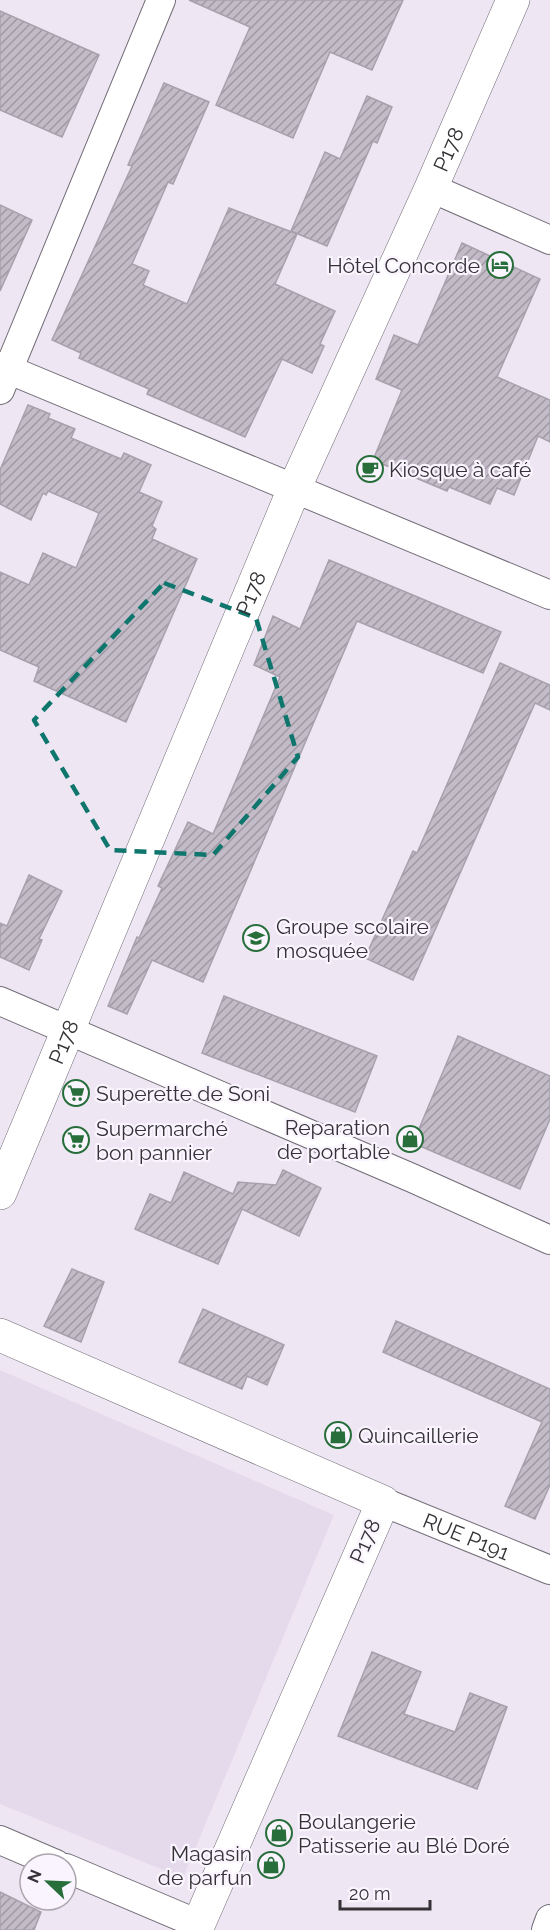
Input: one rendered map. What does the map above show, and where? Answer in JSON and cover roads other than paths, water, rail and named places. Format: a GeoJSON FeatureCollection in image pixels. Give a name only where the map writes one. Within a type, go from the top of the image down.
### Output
{"type":"FeatureCollection","features":[{"type":"Feature","properties":{"kind":"street"},"geometry":{"type":"LineString","coordinates":[[162,0],[3,375],[294,489],[550,595]]}},
{"type":"Feature","properties":{"kind":"street","name":"P178"},"geometry":{"type":"LineString","coordinates":[[0,1193],[294,489],[431,188],[513,0]]}},
{"type":"Feature","properties":{"kind":"street"},"geometry":{"type":"LineString","coordinates":[[431,188],[550,240]]}},
{"type":"Feature","properties":{"kind":"street"},"geometry":{"type":"LineString","coordinates":[[0,1001],[412,1178],[550,1240]]}},
{"type":"Feature","properties":{"kind":"street","name":"P178"},"geometry":{"type":"LineString","coordinates":[[0,1335],[382,1502],[197,1927]]}},
{"type":"Feature","properties":{"kind":"street","name":"RUE P191"},"geometry":{"type":"LineString","coordinates":[[382,1502],[550,1570]]}},
{"type":"Feature","properties":{"kind":"street"},"geometry":{"type":"LineString","coordinates":[[0,1840],[28,1852]]}},
{"type":"Feature","properties":{"kind":"street"},"geometry":{"type":"LineString","coordinates":[[78,1873],[197,1927]]}},
{"type":"Feature","properties":{"kind":"street"},"geometry":{"type":"LineString","coordinates":[[546,1930],[550,1919]]}},
{"type":"Feature","properties":{"kind":"place","name":"Hôtel Concorde"},"geometry":{"type":"Point","coordinates":[500,265]}},
{"type":"Feature","properties":{"kind":"place","name":"Kiosque à café"},"geometry":{"type":"Point","coordinates":[370,469]}},
{"type":"Feature","properties":{"kind":"place","name":"Groupe scolaire mosquée"},"geometry":{"type":"Point","coordinates":[256,938]}},
{"type":"Feature","properties":{"kind":"place","name":"Superette de Soni"},"geometry":{"type":"Point","coordinates":[76,1093]}},
{"type":"Feature","properties":{"kind":"place","name":"Reparation de portable"},"geometry":{"type":"Point","coordinates":[410,1139]}},
{"type":"Feature","properties":{"kind":"place","name":"Supermarché bon pannier"},"geometry":{"type":"Point","coordinates":[76,1140]}},
{"type":"Feature","properties":{"kind":"place","name":"Quincaillerie"},"geometry":{"type":"Point","coordinates":[338,1435]}},
{"type":"Feature","properties":{"kind":"place","name":"Boulangerie Patisserie au Blé Doré"},"geometry":{"type":"Point","coordinates":[279,1833]}},
{"type":"Feature","properties":{"kind":"place","name":"Magasin de parfun"},"geometry":{"type":"Point","coordinates":[271,1865]}}]}
